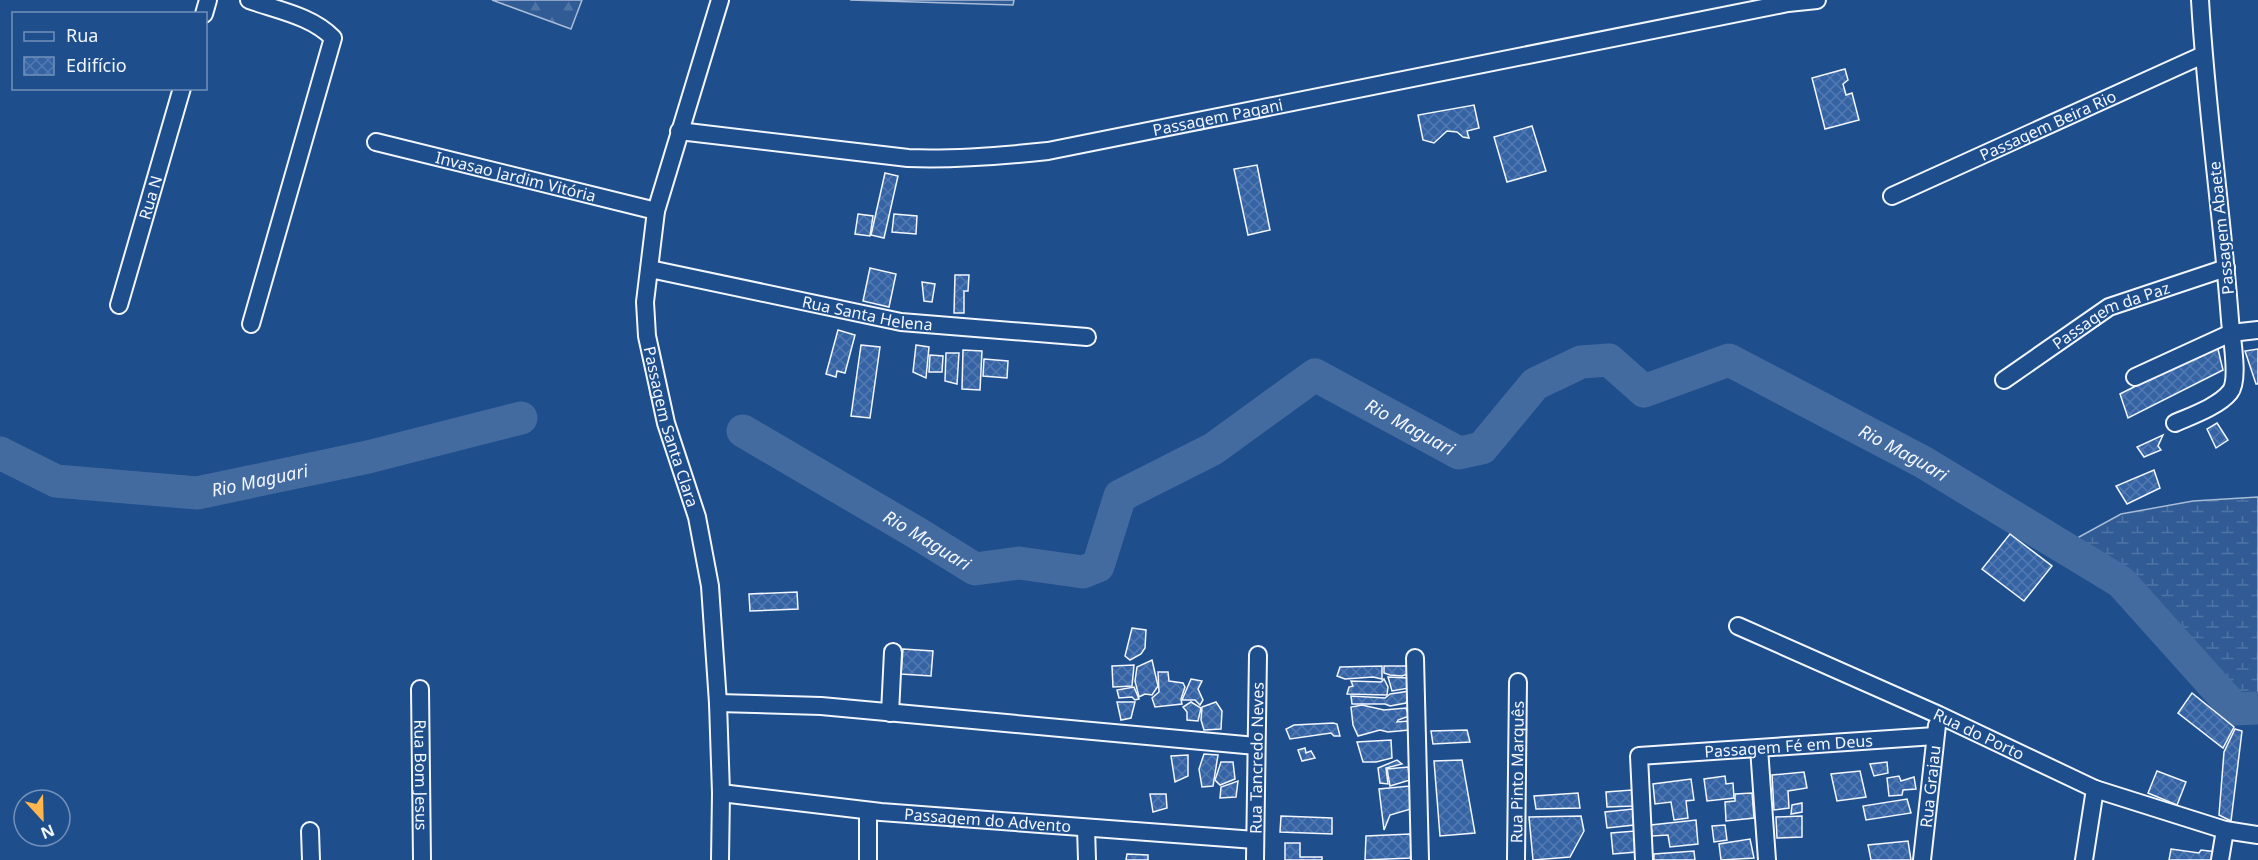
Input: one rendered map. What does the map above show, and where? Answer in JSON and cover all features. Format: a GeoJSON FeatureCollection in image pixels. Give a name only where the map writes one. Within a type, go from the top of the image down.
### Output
{"type":"FeatureCollection","features":[{"type":"Feature","properties":{"kind":"street"},"geometry":{"type":"LineString","coordinates":[[249,0],[312,23],[324,29],[333,38],[251,324]]}},
{"type":"Feature","properties":{"kind":"street","name":"Passagem Santa Clara"},"geometry":{"type":"LineString","coordinates":[[720,0],[656,211],[645,302],[647,336],[666,423],[697,517],[710,586],[718,703],[721,793],[720,860]]}},
{"type":"Feature","properties":{"kind":"street","name":"Passagem Pagani"},"geometry":{"type":"LineString","coordinates":[[679,131],[940,160],[974,159],[1048,151],[1750,5],[1817,0]]}},
{"type":"Feature","properties":{"kind":"street","name":"Passagem Abaete"},"geometry":{"type":"LineString","coordinates":[[2175,423],[2210,407],[2231,392],[2233,384],[2234,364],[2226,268],[2203,55],[2200,0]]}},
{"type":"Feature","properties":{"kind":"street","name":"Passagem Beira Rio"},"geometry":{"type":"LineString","coordinates":[[1892,196],[2203,55]]}},
{"type":"Feature","properties":{"kind":"street","name":"Rua N"},"geometry":{"type":"LineString","coordinates":[[119,305],[181,90]]}},
{"type":"Feature","properties":{"kind":"street","name":"Invasao Jardim Vitória"},"geometry":{"type":"LineString","coordinates":[[376,142],[656,211]]}},
{"type":"Feature","properties":{"kind":"street","name":"Passagem da Paz"},"geometry":{"type":"LineString","coordinates":[[2004,380],[2109,307],[2226,268]]}},
{"type":"Feature","properties":{"kind":"street","name":"Rua Santa Helena"},"geometry":{"type":"LineString","coordinates":[[650,269],[901,322],[1087,337]]}},
{"type":"Feature","properties":{"kind":"street"},"geometry":{"type":"LineString","coordinates":[[2135,377],[2230,333],[2258,330]]}},
{"type":"Feature","properties":{"kind":"street","name":"Rua do Porto"},"geometry":{"type":"LineString","coordinates":[[1738,626],[1939,715],[2095,789],[2225,830],[2258,835]]}},
{"type":"Feature","properties":{"kind":"street"},"geometry":{"type":"LineString","coordinates":[[890,713],[893,652]]}},
{"type":"Feature","properties":{"kind":"street","name":"Rua Tancredo Neves"},"geometry":{"type":"LineString","coordinates":[[1255,860],[1258,655]]}},
{"type":"Feature","properties":{"kind":"street"},"geometry":{"type":"LineString","coordinates":[[1415,658],[1419,860]]}},
{"type":"Feature","properties":{"kind":"street","name":"Rua Pinto Marquês"},"geometry":{"type":"LineString","coordinates":[[1516,860],[1518,682]]}},
{"type":"Feature","properties":{"kind":"street","name":"Rua Bom Jesus"},"geometry":{"type":"LineString","coordinates":[[420,689],[422,860]]}},
{"type":"Feature","properties":{"kind":"street"},"geometry":{"type":"LineString","coordinates":[[718,703],[821,706],[1256,746]]}},
{"type":"Feature","properties":{"kind":"street","name":"Rua Grajau"},"geometry":{"type":"LineString","coordinates":[[1922,860],[1939,715]]}},
{"type":"Feature","properties":{"kind":"street","name":"Passagem Fé em Deus"},"geometry":{"type":"LineString","coordinates":[[1644,860],[1639,756],[1935,736]]}},
{"type":"Feature","properties":{"kind":"street"},"geometry":{"type":"LineString","coordinates":[[1759,748],[1767,860]]}},
{"type":"Feature","properties":{"kind":"street"},"geometry":{"type":"LineString","coordinates":[[2084,860],[2095,789]]}},
{"type":"Feature","properties":{"kind":"street","name":"Passagem do Advento"},"geometry":{"type":"LineString","coordinates":[[721,793],[868,811],[1255,840]]}},
{"type":"Feature","properties":{"kind":"street"},"geometry":{"type":"LineString","coordinates":[[868,811],[868,860]]}},
{"type":"Feature","properties":{"kind":"street"},"geometry":{"type":"LineString","coordinates":[[1086,828],[1087,860]]}},
{"type":"Feature","properties":{"kind":"street"},"geometry":{"type":"LineString","coordinates":[[2220,860],[2225,830]]}},
{"type":"Feature","properties":{"kind":"street"},"geometry":{"type":"LineString","coordinates":[[310,831],[310,860]]}},
{"type":"Feature","properties":{"kind":"green space"},"geometry":{"type":"Polygon","coordinates":[[[492,0],[582,0],[571,29],[492,0]]]}},
{"type":"Feature","properties":{"kind":"green space"},"geometry":{"type":"Polygon","coordinates":[[[2258,497],[2258,711],[2235,700],[2177,652],[2080,564],[2079,537],[2121,514],[2193,501],[2258,497]]]}},
{"type":"Feature","properties":{"kind":"shaded area"},"geometry":{"type":"Polygon","coordinates":[[[850,0],[1014,0],[1013,5],[850,0]]]}},
{"type":"Feature","properties":{"kind":"building"},"geometry":{"type":"Polygon","coordinates":[[[1845,69],[1848,80],[1843,84],[1846,95],[1852,93],[1859,120],[1825,129],[1812,78],[1845,69]]]}},
{"type":"Feature","properties":{"kind":"building"},"geometry":{"type":"Polygon","coordinates":[[[1474,105],[1479,128],[1467,131],[1469,138],[1457,132],[1447,131],[1434,143],[1423,140],[1418,115],[1474,105]]]}},
{"type":"Feature","properties":{"kind":"building"},"geometry":{"type":"Polygon","coordinates":[[[1532,126],[1546,171],[1507,182],[1494,137],[1532,126]]]}},
{"type":"Feature","properties":{"kind":"building"},"geometry":{"type":"Polygon","coordinates":[[[1257,165],[1270,230],[1248,235],[1234,169],[1257,165]]]}},
{"type":"Feature","properties":{"kind":"building"},"geometry":{"type":"Polygon","coordinates":[[[885,173],[898,176],[884,238],[871,235],[885,173]]]}},
{"type":"Feature","properties":{"kind":"building"},"geometry":{"type":"Polygon","coordinates":[[[858,214],[873,216],[870,236],[855,234],[858,214]]]}},
{"type":"Feature","properties":{"kind":"building"},"geometry":{"type":"Polygon","coordinates":[[[894,214],[917,216],[916,234],[892,232],[894,214]]]}},
{"type":"Feature","properties":{"kind":"building"},"geometry":{"type":"Polygon","coordinates":[[[870,268],[896,274],[889,307],[863,301],[870,268]]]}},
{"type":"Feature","properties":{"kind":"building"},"geometry":{"type":"Polygon","coordinates":[[[955,275],[969,275],[968,291],[964,291],[964,313],[954,313],[955,275]]]}},
{"type":"Feature","properties":{"kind":"building"},"geometry":{"type":"Polygon","coordinates":[[[922,282],[935,284],[932,302],[924,301],[922,282]]]}},
{"type":"Feature","properties":{"kind":"building"},"geometry":{"type":"Polygon","coordinates":[[[838,330],[855,335],[845,373],[837,371],[836,377],[826,374],[838,330]]]}},
{"type":"Feature","properties":{"kind":"building"},"geometry":{"type":"Polygon","coordinates":[[[861,345],[880,347],[870,418],[851,416],[861,345]]]}},
{"type":"Feature","properties":{"kind":"building"},"geometry":{"type":"Polygon","coordinates":[[[916,345],[929,347],[926,378],[913,372],[916,345]]]}},
{"type":"Feature","properties":{"kind":"building"},"geometry":{"type":"Polygon","coordinates":[[[2217,345],[2223,370],[2128,418],[2120,394],[2217,345]]]}},
{"type":"Feature","properties":{"kind":"building"},"geometry":{"type":"Polygon","coordinates":[[[2258,349],[2258,384],[2256,384],[2245,351],[2258,349]]]}},
{"type":"Feature","properties":{"kind":"building"},"geometry":{"type":"Polygon","coordinates":[[[963,350],[982,351],[980,390],[962,389],[963,350]]]}},
{"type":"Feature","properties":{"kind":"building"},"geometry":{"type":"Polygon","coordinates":[[[946,353],[959,353],[957,384],[945,381],[946,353]]]}},
{"type":"Feature","properties":{"kind":"building"},"geometry":{"type":"Polygon","coordinates":[[[930,355],[943,356],[942,372],[929,372],[930,355]]]}},
{"type":"Feature","properties":{"kind":"building"},"geometry":{"type":"Polygon","coordinates":[[[984,359],[1008,361],[1007,378],[983,376],[984,359]]]}},
{"type":"Feature","properties":{"kind":"building"},"geometry":{"type":"Polygon","coordinates":[[[2217,423],[2228,440],[2216,448],[2207,429],[2217,423]]]}},
{"type":"Feature","properties":{"kind":"building"},"geometry":{"type":"Polygon","coordinates":[[[2163,435],[2158,446],[2161,450],[2144,457],[2137,447],[2163,435]]]}},
{"type":"Feature","properties":{"kind":"building"},"geometry":{"type":"Polygon","coordinates":[[[2154,470],[2160,488],[2127,504],[2116,486],[2154,470]]]}},
{"type":"Feature","properties":{"kind":"building"},"geometry":{"type":"Polygon","coordinates":[[[2010,534],[2052,566],[2024,601],[1982,569],[2010,534]]]}},
{"type":"Feature","properties":{"kind":"building"},"geometry":{"type":"Polygon","coordinates":[[[797,592],[798,609],[750,611],[749,594],[797,592]]]}},
{"type":"Feature","properties":{"kind":"building"},"geometry":{"type":"Polygon","coordinates":[[[1132,628],[1146,630],[1145,648],[1141,654],[1130,660],[1125,656],[1132,628]]]}},
{"type":"Feature","properties":{"kind":"building"},"geometry":{"type":"Polygon","coordinates":[[[903,649],[933,651],[931,676],[901,674],[903,649]]]}},
{"type":"Feature","properties":{"kind":"building"},"geometry":{"type":"Polygon","coordinates":[[[1152,660],[1158,686],[1152,695],[1145,694],[1139,697],[1135,681],[1137,667],[1152,660]]]}},
{"type":"Feature","properties":{"kind":"building"},"geometry":{"type":"Polygon","coordinates":[[[1134,665],[1132,686],[1113,687],[1112,666],[1134,665]]]}},
{"type":"Feature","properties":{"kind":"building"},"geometry":{"type":"Polygon","coordinates":[[[1382,666],[1382,679],[1373,677],[1345,679],[1337,676],[1340,667],[1382,666]]]}},
{"type":"Feature","properties":{"kind":"building"},"geometry":{"type":"Polygon","coordinates":[[[1384,666],[1409,666],[1410,673],[1402,676],[1390,675],[1384,673],[1384,666]]]}},
{"type":"Feature","properties":{"kind":"building"},"geometry":{"type":"Polygon","coordinates":[[[1158,672],[1168,672],[1169,681],[1183,683],[1185,687],[1181,699],[1182,704],[1155,707],[1152,698],[1159,692],[1158,672]]]}},
{"type":"Feature","properties":{"kind":"building"},"geometry":{"type":"Polygon","coordinates":[[[1388,677],[1407,678],[1409,688],[1392,691],[1388,677]]]}},
{"type":"Feature","properties":{"kind":"building"},"geometry":{"type":"Polygon","coordinates":[[[1191,679],[1202,681],[1198,689],[1203,700],[1200,705],[1195,700],[1182,700],[1191,679]]]}},
{"type":"Feature","properties":{"kind":"building"},"geometry":{"type":"Polygon","coordinates":[[[1384,679],[1388,687],[1387,695],[1347,694],[1349,687],[1353,686],[1351,681],[1381,682],[1384,679]]]}},
{"type":"Feature","properties":{"kind":"building"},"geometry":{"type":"Polygon","coordinates":[[[1134,687],[1139,699],[1119,698],[1117,690],[1134,687]]]}},
{"type":"Feature","properties":{"kind":"building"},"geometry":{"type":"Polygon","coordinates":[[[1410,691],[1406,703],[1390,706],[1352,704],[1351,696],[1385,698],[1390,694],[1410,691]]]}},
{"type":"Feature","properties":{"kind":"building"},"geometry":{"type":"Polygon","coordinates":[[[2192,693],[2234,727],[2223,748],[2178,713],[2192,693]]]}},
{"type":"Feature","properties":{"kind":"building"},"geometry":{"type":"Polygon","coordinates":[[[1117,702],[1135,702],[1131,718],[1121,720],[1117,702]]]}},
{"type":"Feature","properties":{"kind":"building"},"geometry":{"type":"Polygon","coordinates":[[[1191,702],[1201,708],[1198,721],[1187,720],[1187,712],[1183,707],[1191,702]]]}},
{"type":"Feature","properties":{"kind":"building"},"geometry":{"type":"Polygon","coordinates":[[[1216,702],[1222,711],[1221,729],[1204,730],[1201,720],[1202,707],[1216,702]]]}},
{"type":"Feature","properties":{"kind":"building"},"geometry":{"type":"Polygon","coordinates":[[[1362,705],[1384,710],[1406,708],[1409,716],[1397,722],[1409,721],[1409,730],[1388,732],[1380,730],[1358,736],[1353,725],[1351,707],[1362,705]]]}},
{"type":"Feature","properties":{"kind":"building"},"geometry":{"type":"Polygon","coordinates":[[[1337,724],[1340,736],[1334,736],[1331,733],[1290,739],[1286,729],[1294,725],[1337,724]]]}},
{"type":"Feature","properties":{"kind":"building"},"geometry":{"type":"Polygon","coordinates":[[[2235,729],[2242,731],[2231,821],[2219,815],[2224,752],[2235,729]]]}},
{"type":"Feature","properties":{"kind":"building"},"geometry":{"type":"Polygon","coordinates":[[[1467,730],[1470,742],[1433,744],[1431,731],[1467,730]]]}},
{"type":"Feature","properties":{"kind":"building"},"geometry":{"type":"Polygon","coordinates":[[[1391,740],[1392,758],[1363,762],[1357,742],[1391,740]]]}},
{"type":"Feature","properties":{"kind":"building"},"geometry":{"type":"Polygon","coordinates":[[[1305,748],[1306,753],[1311,751],[1315,758],[1302,761],[1298,750],[1305,748]]]}},
{"type":"Feature","properties":{"kind":"building"},"geometry":{"type":"Polygon","coordinates":[[[1204,754],[1218,755],[1213,786],[1202,787],[1199,769],[1204,754]]]}},
{"type":"Feature","properties":{"kind":"building"},"geometry":{"type":"Polygon","coordinates":[[[1188,755],[1188,776],[1175,782],[1171,756],[1188,755]]]}},
{"type":"Feature","properties":{"kind":"building"},"geometry":{"type":"Polygon","coordinates":[[[1397,760],[1402,764],[1386,768],[1388,784],[1380,783],[1378,768],[1397,760]]]}},
{"type":"Feature","properties":{"kind":"building"},"geometry":{"type":"Polygon","coordinates":[[[1462,760],[1475,833],[1440,836],[1434,761],[1462,760]]]}},
{"type":"Feature","properties":{"kind":"building"},"geometry":{"type":"Polygon","coordinates":[[[1221,762],[1233,762],[1235,779],[1220,785],[1215,780],[1221,762]]]}},
{"type":"Feature","properties":{"kind":"building"},"geometry":{"type":"Polygon","coordinates":[[[1887,762],[1888,773],[1874,776],[1870,764],[1887,762]]]}},
{"type":"Feature","properties":{"kind":"building"},"geometry":{"type":"Polygon","coordinates":[[[1408,767],[1410,780],[1390,786],[1387,769],[1408,767]]]}},
{"type":"Feature","properties":{"kind":"building"},"geometry":{"type":"Polygon","coordinates":[[[1860,771],[1866,797],[1837,801],[1831,774],[1860,771]]]}},
{"type":"Feature","properties":{"kind":"building"},"geometry":{"type":"Polygon","coordinates":[[[2157,771],[2186,782],[2177,805],[2148,793],[2157,771]]]}},
{"type":"Feature","properties":{"kind":"building"},"geometry":{"type":"Polygon","coordinates":[[[1804,772],[1807,788],[1788,791],[1789,808],[1774,810],[1772,775],[1804,772]]]}},
{"type":"Feature","properties":{"kind":"building"},"geometry":{"type":"Polygon","coordinates":[[[1725,776],[1726,784],[1733,783],[1734,798],[1707,801],[1704,779],[1725,776]]]}},
{"type":"Feature","properties":{"kind":"building"},"geometry":{"type":"Polygon","coordinates":[[[1899,776],[1901,781],[1914,777],[1916,789],[1903,790],[1902,795],[1889,796],[1887,778],[1899,776]]]}},
{"type":"Feature","properties":{"kind":"building"},"geometry":{"type":"Polygon","coordinates":[[[1691,779],[1694,800],[1686,801],[1688,818],[1674,820],[1671,802],[1655,804],[1653,784],[1691,779]]]}},
{"type":"Feature","properties":{"kind":"building"},"geometry":{"type":"Polygon","coordinates":[[[1238,781],[1236,797],[1220,798],[1221,787],[1238,781]]]}},
{"type":"Feature","properties":{"kind":"building"},"geometry":{"type":"Polygon","coordinates":[[[1410,786],[1414,808],[1390,815],[1384,830],[1379,789],[1410,786]]]}},
{"type":"Feature","properties":{"kind":"building"},"geometry":{"type":"Polygon","coordinates":[[[1632,790],[1633,806],[1607,807],[1606,792],[1632,790]]]}},
{"type":"Feature","properties":{"kind":"building"},"geometry":{"type":"Polygon","coordinates":[[[1578,793],[1580,808],[1536,809],[1534,796],[1578,793]]]}},
{"type":"Feature","properties":{"kind":"building"},"geometry":{"type":"Polygon","coordinates":[[[1752,793],[1754,818],[1726,821],[1725,802],[1735,801],[1735,794],[1752,793]]]}},
{"type":"Feature","properties":{"kind":"building"},"geometry":{"type":"Polygon","coordinates":[[[1150,794],[1166,794],[1167,808],[1153,812],[1150,794]]]}},
{"type":"Feature","properties":{"kind":"building"},"geometry":{"type":"Polygon","coordinates":[[[1907,799],[1911,813],[1866,820],[1863,806],[1907,799]]]}},
{"type":"Feature","properties":{"kind":"building"},"geometry":{"type":"Polygon","coordinates":[[[1802,803],[1802,812],[1791,814],[1792,805],[1802,803]]]}},
{"type":"Feature","properties":{"kind":"building"},"geometry":{"type":"Polygon","coordinates":[[[1633,809],[1634,825],[1607,828],[1605,812],[1633,809]]]}},
{"type":"Feature","properties":{"kind":"building"},"geometry":{"type":"Polygon","coordinates":[[[1281,816],[1332,818],[1332,834],[1280,832],[1281,816]]]}},
{"type":"Feature","properties":{"kind":"building"},"geometry":{"type":"Polygon","coordinates":[[[1581,816],[1584,831],[1570,857],[1533,860],[1529,817],[1581,816]]]}},
{"type":"Feature","properties":{"kind":"building"},"geometry":{"type":"Polygon","coordinates":[[[1802,816],[1802,837],[1777,838],[1776,817],[1802,816]]]}},
{"type":"Feature","properties":{"kind":"building"},"geometry":{"type":"Polygon","coordinates":[[[1696,820],[1698,844],[1670,847],[1668,835],[1652,836],[1651,825],[1696,820]]]}},
{"type":"Feature","properties":{"kind":"building"},"geometry":{"type":"Polygon","coordinates":[[[1725,825],[1727,840],[1714,842],[1712,826],[1725,825]]]}},
{"type":"Feature","properties":{"kind":"building"},"geometry":{"type":"Polygon","coordinates":[[[1635,831],[1637,852],[1613,854],[1611,833],[1635,831]]]}},
{"type":"Feature","properties":{"kind":"building"},"geometry":{"type":"Polygon","coordinates":[[[1410,834],[1413,847],[1410,858],[1365,860],[1366,836],[1410,834]]]}},
{"type":"Feature","properties":{"kind":"building"},"geometry":{"type":"Polygon","coordinates":[[[1750,839],[1754,858],[1721,860],[1719,844],[1750,839]]]}},
{"type":"Feature","properties":{"kind":"building"},"geometry":{"type":"Polygon","coordinates":[[[1908,841],[1911,860],[1871,860],[1868,845],[1908,841]]]}},
{"type":"Feature","properties":{"kind":"building"},"geometry":{"type":"Polygon","coordinates":[[[1285,843],[1300,843],[1300,857],[1322,857],[1322,860],[1285,860],[1285,843]]]}},
{"type":"Feature","properties":{"kind":"building"},"geometry":{"type":"Polygon","coordinates":[[[2171,849],[2199,853],[2201,850],[2217,852],[2215,860],[2169,860],[2171,849]]]}},
{"type":"Feature","properties":{"kind":"building"},"geometry":{"type":"Polygon","coordinates":[[[1694,851],[1695,860],[1654,860],[1654,854],[1694,851]]]}},
{"type":"Feature","properties":{"kind":"building"},"geometry":{"type":"Polygon","coordinates":[[[1127,854],[1148,855],[1148,860],[1126,860],[1127,854]]]}},
{"type":"Feature","properties":{"kind":"waterway","name":"Rio Maguari"},"geometry":{"type":"LineString","coordinates":[[743,431],[975,569],[1019,563],[1083,572],[1098,566],[1120,496],[1213,449],[1315,375],[1459,453],[1482,448],[1535,384],[1581,362],[1609,360],[1644,391],[1729,360],[1923,462],[2121,582],[2235,709],[2258,708]]}},
{"type":"Feature","properties":{"kind":"waterway","name":"Rio Maguari"},"geometry":{"type":"LineString","coordinates":[[0,453],[56,481],[197,493],[368,457],[521,418]]}}]}
